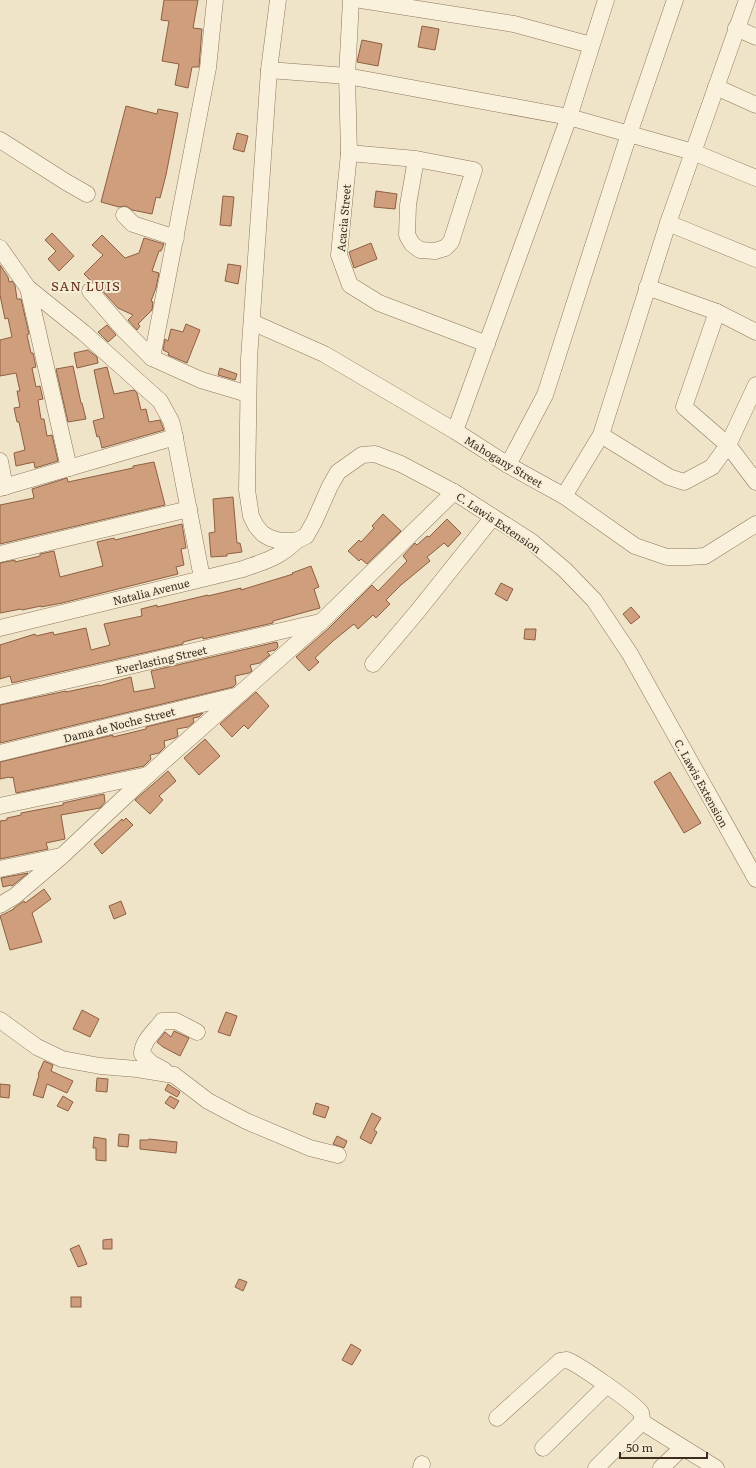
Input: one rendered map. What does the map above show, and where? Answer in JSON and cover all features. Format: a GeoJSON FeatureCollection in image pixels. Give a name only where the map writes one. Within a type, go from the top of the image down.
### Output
{"type":"FeatureCollection","features":[{"type":"Feature","properties":{"kind":"street"},"geometry":{"type":"LineString","coordinates":[[152,358],[208,68],[215,0]]}},
{"type":"Feature","properties":{"kind":"street"},"geometry":{"type":"LineString","coordinates":[[278,0],[269,70],[252,322],[248,394],[247,490],[251,516],[256,526],[263,534],[280,541],[296,541]]}},
{"type":"Feature","properties":{"kind":"street","name":"Acacia Street"},"geometry":{"type":"LineString","coordinates":[[351,0],[347,76],[349,153],[339,255],[350,285],[379,303],[487,344]]}},
{"type":"Feature","properties":{"kind":"street"},"geometry":{"type":"LineString","coordinates":[[361,0],[514,24],[592,45]]}},
{"type":"Feature","properties":{"kind":"street"},"geometry":{"type":"LineString","coordinates":[[455,431],[569,116],[606,0]]}},
{"type":"Feature","properties":{"kind":"street"},"geometry":{"type":"LineString","coordinates":[[508,465],[545,395],[629,134],[675,0]]}},
{"type":"Feature","properties":{"kind":"street"},"geometry":{"type":"LineString","coordinates":[[564,496],[601,435],[668,223],[747,0]]}},
{"type":"Feature","properties":{"kind":"street"},"geometry":{"type":"LineString","coordinates":[[736,28],[756,37]]}},
{"type":"Feature","properties":{"kind":"street"},"geometry":{"type":"LineString","coordinates":[[269,70],[347,76],[569,116],[693,152],[756,178]]}},
{"type":"Feature","properties":{"kind":"street"},"geometry":{"type":"LineString","coordinates":[[716,87],[756,105]]}},
{"type":"Feature","properties":{"kind":"street"},"geometry":{"type":"LineString","coordinates":[[0,140],[87,194]]}},
{"type":"Feature","properties":{"kind":"street"},"geometry":{"type":"LineString","coordinates":[[349,153],[416,159],[474,170],[451,242],[444,248],[435,251],[420,250],[412,244],[407,235],[408,205],[416,159]]}},
{"type":"Feature","properties":{"kind":"street"},"geometry":{"type":"LineString","coordinates":[[124,215],[133,224],[176,238]]}},
{"type":"Feature","properties":{"kind":"street"},"geometry":{"type":"LineString","coordinates":[[668,223],[756,259]]}},
{"type":"Feature","properties":{"kind":"street"},"geometry":{"type":"LineString","coordinates":[[0,248],[28,288],[84,333],[160,401],[171,421],[175,437],[202,578]]}},
{"type":"Feature","properties":{"kind":"street"},"geometry":{"type":"LineString","coordinates":[[647,287],[716,312],[756,332]]}},
{"type":"Feature","properties":{"kind":"street"},"geometry":{"type":"LineString","coordinates":[[28,288],[69,468]]}},
{"type":"Feature","properties":{"kind":"street"},"geometry":{"type":"LineString","coordinates":[[90,291],[124,330],[152,358],[201,380],[248,394]]}},
{"type":"Feature","properties":{"kind":"street"},"geometry":{"type":"LineString","coordinates":[[716,312],[684,407],[728,445],[756,482]]}},
{"type":"Feature","properties":{"kind":"street","name":"Mahogany Street"},"geometry":{"type":"LineString","coordinates":[[252,322],[324,354],[455,431],[508,465],[564,496],[635,546],[667,557],[705,556],[756,524]]}},
{"type":"Feature","properties":{"kind":"street"},"geometry":{"type":"LineString","coordinates":[[601,435],[669,477],[684,482],[712,467],[728,445],[753,403],[756,385]]}},
{"type":"Feature","properties":{"kind":"street"},"geometry":{"type":"LineString","coordinates":[[0,461],[2,487],[175,437]]}},
{"type":"Feature","properties":{"kind":"street","name":"C. Lawis Extension"},"geometry":{"type":"LineString","coordinates":[[296,541],[306,536],[338,472],[362,455],[375,454],[387,457],[454,492],[538,547],[565,570],[594,600],[630,654],[756,879]]}},
{"type":"Feature","properties":{"kind":"street"},"geometry":{"type":"LineString","coordinates":[[0,905],[15,896],[62,856],[148,775],[321,622],[454,492]]}},
{"type":"Feature","properties":{"kind":"street"},"geometry":{"type":"LineString","coordinates":[[0,554],[189,509]]}},
{"type":"Feature","properties":{"kind":"street"},"geometry":{"type":"LineString","coordinates":[[373,664],[417,612],[493,517]]}},
{"type":"Feature","properties":{"kind":"street","name":"Natalia Avenue"},"geometry":{"type":"LineString","coordinates":[[0,628],[243,569],[286,552],[296,541]]}},
{"type":"Feature","properties":{"kind":"street","name":"Everlasting Street"},"geometry":{"type":"LineString","coordinates":[[0,696],[321,622]]}},
{"type":"Feature","properties":{"kind":"street","name":"Dama de Noche Street"},"geometry":{"type":"LineString","coordinates":[[0,753],[238,695]]}},
{"type":"Feature","properties":{"kind":"street"},"geometry":{"type":"LineString","coordinates":[[0,806],[148,775]]}},
{"type":"Feature","properties":{"kind":"street"},"geometry":{"type":"LineString","coordinates":[[0,869],[62,856]]}},
{"type":"Feature","properties":{"kind":"street"},"geometry":{"type":"LineString","coordinates":[[0,1020],[37,1047],[62,1059],[100,1066],[137,1069],[174,1075]]}},
{"type":"Feature","properties":{"kind":"street"},"geometry":{"type":"LineString","coordinates":[[197,1032],[176,1021],[162,1021],[142,1048],[142,1054],[151,1063],[174,1075],[208,1101],[246,1121],[310,1148],[338,1155]]}},
{"type":"Feature","properties":{"kind":"street"},"geometry":{"type":"LineString","coordinates":[[497,1418],[560,1361],[570,1361],[607,1385],[640,1412],[642,1422],[716,1468]]}},
{"type":"Feature","properties":{"kind":"street"},"geometry":{"type":"LineString","coordinates":[[543,1448],[607,1385]]}},
{"type":"Feature","properties":{"kind":"street"},"geometry":{"type":"LineString","coordinates":[[596,1468],[642,1422]]}},
{"type":"Feature","properties":{"kind":"street"},"geometry":{"type":"LineString","coordinates":[[661,1468],[682,1448]]}},
{"type":"Feature","properties":{"kind":"building"},"geometry":{"type":"Polygon","coordinates":[[[164,0],[198,0],[193,28],[202,29],[199,67],[192,67],[188,88],[175,85],[179,64],[162,61],[169,21],[161,20],[164,0]]]}},
{"type":"Feature","properties":{"kind":"building"},"geometry":{"type":"Polygon","coordinates":[[[422,26],[439,29],[435,50],[418,47],[422,26]]]}},
{"type":"Feature","properties":{"kind":"building"},"geometry":{"type":"Polygon","coordinates":[[[362,40],[382,44],[378,66],[357,62],[362,40]]]}},
{"type":"Feature","properties":{"kind":"building"},"geometry":{"type":"Polygon","coordinates":[[[126,106],[157,114],[158,109],[178,113],[166,175],[160,198],[156,197],[152,214],[132,210],[126,206],[119,207],[101,202],[126,106]]]}},
{"type":"Feature","properties":{"kind":"building"},"geometry":{"type":"Polygon","coordinates":[[[237,133],[248,136],[244,152],[233,149],[237,133]]]}},
{"type":"Feature","properties":{"kind":"building"},"geometry":{"type":"Polygon","coordinates":[[[376,191],[397,194],[395,209],[374,207],[376,191]]]}},
{"type":"Feature","properties":{"kind":"building"},"geometry":{"type":"Polygon","coordinates":[[[223,196],[234,197],[231,226],[220,225],[223,196]]]}},
{"type":"Feature","properties":{"kind":"building"},"geometry":{"type":"Polygon","coordinates":[[[52,233],[74,256],[59,271],[48,259],[56,251],[45,240],[52,233]]]}},
{"type":"Feature","properties":{"kind":"building"},"geometry":{"type":"Polygon","coordinates":[[[102,235],[125,258],[139,253],[144,238],[164,244],[161,251],[159,251],[152,271],[159,273],[156,288],[151,301],[153,302],[152,310],[138,324],[140,326],[137,330],[128,320],[133,315],[118,308],[97,285],[84,274],[103,255],[92,245],[102,235]]]}},
{"type":"Feature","properties":{"kind":"building"},"geometry":{"type":"Polygon","coordinates":[[[371,243],[377,259],[354,268],[349,252],[371,243]]]}},
{"type":"Feature","properties":{"kind":"building"},"geometry":{"type":"Polygon","coordinates":[[[228,264],[241,266],[238,284],[225,281],[228,264]]]}},
{"type":"Feature","properties":{"kind":"building"},"geometry":{"type":"Polygon","coordinates":[[[0,265],[8,277],[9,282],[12,281],[15,285],[17,299],[21,299],[29,334],[27,335],[36,367],[32,368],[36,387],[40,386],[43,399],[38,400],[41,419],[44,419],[47,436],[52,435],[58,461],[35,468],[34,462],[16,466],[14,453],[25,450],[19,422],[17,422],[14,408],[20,407],[17,391],[20,391],[16,373],[0,376],[0,340],[12,337],[8,318],[5,319],[0,295],[0,265]]]}},
{"type":"Feature","properties":{"kind":"building"},"geometry":{"type":"Polygon","coordinates":[[[186,324],[200,330],[187,363],[168,355],[169,353],[163,350],[165,339],[168,341],[171,329],[183,332],[186,324]]]}},
{"type":"Feature","properties":{"kind":"building"},"geometry":{"type":"Polygon","coordinates":[[[107,325],[116,335],[108,342],[98,332],[107,325]]]}},
{"type":"Feature","properties":{"kind":"building"},"geometry":{"type":"Polygon","coordinates":[[[88,350],[97,357],[98,363],[77,368],[74,353],[88,350]]]}},
{"type":"Feature","properties":{"kind":"building"},"geometry":{"type":"Polygon","coordinates":[[[73,366],[86,419],[68,422],[56,369],[73,366]]]}},
{"type":"Feature","properties":{"kind":"building"},"geometry":{"type":"Polygon","coordinates":[[[107,367],[114,394],[134,390],[137,393],[141,410],[146,409],[149,422],[160,420],[164,430],[102,448],[99,436],[97,437],[93,421],[104,418],[94,370],[107,367]]]}},
{"type":"Feature","properties":{"kind":"building"},"geometry":{"type":"Polygon","coordinates":[[[220,368],[237,374],[235,380],[218,375],[220,368]]]}},
{"type":"Feature","properties":{"kind":"building"},"geometry":{"type":"Polygon","coordinates":[[[154,462],[165,505],[0,544],[0,505],[34,498],[32,489],[67,478],[68,482],[154,462]]]}},
{"type":"Feature","properties":{"kind":"building"},"geometry":{"type":"Polygon","coordinates":[[[233,497],[237,543],[240,543],[242,552],[227,554],[227,556],[211,557],[209,533],[215,532],[213,499],[233,497]]]}},
{"type":"Feature","properties":{"kind":"building"},"geometry":{"type":"Polygon","coordinates":[[[383,514],[401,531],[367,564],[361,559],[359,561],[348,551],[359,540],[361,542],[374,528],[372,526],[383,514]]]}},
{"type":"Feature","properties":{"kind":"building"},"geometry":{"type":"Polygon","coordinates":[[[447,519],[461,533],[448,547],[444,543],[427,557],[430,561],[401,585],[386,600],[390,604],[376,618],[373,615],[358,629],[354,624],[333,641],[315,658],[319,662],[309,671],[296,657],[328,629],[372,585],[378,591],[407,561],[403,556],[415,543],[417,545],[427,536],[429,537],[447,519]]]}},
{"type":"Feature","properties":{"kind":"building"},"geometry":{"type":"Polygon","coordinates":[[[182,524],[186,548],[181,549],[184,565],[176,567],[178,574],[62,603],[0,613],[0,563],[15,560],[15,562],[54,551],[60,577],[103,566],[97,542],[114,538],[115,540],[182,524]]]}},
{"type":"Feature","properties":{"kind":"building"},"geometry":{"type":"Polygon","coordinates":[[[311,566],[319,587],[314,589],[320,608],[273,621],[273,623],[203,639],[203,637],[183,642],[183,644],[12,683],[10,676],[0,679],[0,645],[35,634],[36,636],[53,632],[54,635],[86,628],[91,650],[110,645],[104,624],[142,616],[141,609],[157,605],[157,607],[241,588],[241,590],[293,574],[292,573],[311,566]]]}},
{"type":"Feature","properties":{"kind":"building"},"geometry":{"type":"Polygon","coordinates":[[[501,583],[513,589],[507,601],[495,594],[501,583]]]}},
{"type":"Feature","properties":{"kind":"building"},"geometry":{"type":"Polygon","coordinates":[[[631,607],[640,617],[631,624],[623,614],[631,607]]]}},
{"type":"Feature","properties":{"kind":"building"},"geometry":{"type":"Polygon","coordinates":[[[525,629],[536,629],[535,640],[524,639],[525,629]]]}},
{"type":"Feature","properties":{"kind":"building"},"geometry":{"type":"Polygon","coordinates":[[[277,642],[278,647],[275,650],[267,652],[270,655],[260,663],[250,665],[252,671],[235,676],[236,684],[233,687],[0,743],[0,705],[66,691],[99,686],[131,677],[134,692],[155,688],[151,671],[277,642]]]}},
{"type":"Feature","properties":{"kind":"building"},"geometry":{"type":"Polygon","coordinates":[[[256,692],[269,706],[248,729],[244,725],[232,737],[220,724],[256,692]]]}},
{"type":"Feature","properties":{"kind":"building"},"geometry":{"type":"Polygon","coordinates":[[[203,713],[199,717],[193,718],[194,722],[188,727],[177,729],[178,736],[164,741],[165,747],[159,753],[150,755],[151,759],[144,766],[16,793],[13,777],[0,779],[0,762],[113,735],[113,737],[203,713]]]}},
{"type":"Feature","properties":{"kind":"building"},"geometry":{"type":"Polygon","coordinates":[[[205,739],[220,756],[199,775],[184,758],[205,739]]]}},
{"type":"Feature","properties":{"kind":"building"},"geometry":{"type":"Polygon","coordinates":[[[168,771],[176,781],[159,796],[163,800],[150,814],[135,800],[168,771]]]}},
{"type":"Feature","properties":{"kind":"building"},"geometry":{"type":"Polygon","coordinates":[[[670,772],[701,823],[684,833],[654,782],[670,772]]]}},
{"type":"Feature","properties":{"kind":"building"},"geometry":{"type":"Polygon","coordinates":[[[104,794],[105,802],[100,808],[61,815],[65,839],[46,843],[48,849],[0,859],[0,821],[21,815],[21,813],[63,805],[63,803],[104,794]]]}},
{"type":"Feature","properties":{"kind":"building"},"geometry":{"type":"Polygon","coordinates":[[[126,818],[133,825],[102,854],[94,844],[122,819],[123,821],[126,818]]]}},
{"type":"Feature","properties":{"kind":"building"},"geometry":{"type":"Polygon","coordinates":[[[28,873],[12,886],[3,887],[1,878],[28,873]]]}},
{"type":"Feature","properties":{"kind":"building"},"geometry":{"type":"Polygon","coordinates":[[[44,889],[51,899],[32,913],[42,942],[10,950],[0,916],[14,909],[24,901],[25,903],[44,889]]]}},
{"type":"Feature","properties":{"kind":"building"},"geometry":{"type":"Polygon","coordinates":[[[121,901],[126,914],[114,919],[109,906],[121,901]]]}},
{"type":"Feature","properties":{"kind":"building"},"geometry":{"type":"Polygon","coordinates":[[[82,1010],[99,1019],[90,1037],[73,1029],[82,1010]]]}},
{"type":"Feature","properties":{"kind":"building"},"geometry":{"type":"Polygon","coordinates":[[[226,1012],[237,1016],[230,1036],[218,1032],[226,1012]]]}},
{"type":"Feature","properties":{"kind":"building"},"geometry":{"type":"Polygon","coordinates":[[[174,1031],[189,1038],[180,1056],[157,1042],[165,1032],[171,1037],[174,1031]]]}},
{"type":"Feature","properties":{"kind":"building"},"geometry":{"type":"Polygon","coordinates":[[[44,1061],[53,1065],[51,1071],[73,1081],[67,1093],[47,1084],[43,1098],[33,1095],[39,1075],[38,1074],[44,1061]]]}},
{"type":"Feature","properties":{"kind":"building"},"geometry":{"type":"Polygon","coordinates":[[[97,1078],[108,1079],[107,1092],[96,1091],[97,1078]]]}},
{"type":"Feature","properties":{"kind":"building"},"geometry":{"type":"Polygon","coordinates":[[[0,1084],[10,1085],[9,1098],[0,1097],[0,1084]]]}},
{"type":"Feature","properties":{"kind":"building"},"geometry":{"type":"Polygon","coordinates":[[[168,1084],[180,1092],[177,1097],[165,1090],[168,1084]]]}},
{"type":"Feature","properties":{"kind":"building"},"geometry":{"type":"Polygon","coordinates":[[[63,1096],[73,1102],[68,1111],[57,1106],[63,1096]]]}},
{"type":"Feature","properties":{"kind":"building"},"geometry":{"type":"Polygon","coordinates":[[[170,1096],[179,1101],[174,1109],[165,1103],[170,1096]]]}},
{"type":"Feature","properties":{"kind":"building"},"geometry":{"type":"Polygon","coordinates":[[[316,1103],[329,1107],[325,1118],[313,1114],[316,1103]]]}},
{"type":"Feature","properties":{"kind":"building"},"geometry":{"type":"Polygon","coordinates":[[[372,1113],[381,1118],[374,1130],[377,1132],[371,1144],[360,1138],[372,1113]]]}},
{"type":"Feature","properties":{"kind":"building"},"geometry":{"type":"Polygon","coordinates":[[[119,1134],[129,1135],[128,1147],[118,1146],[119,1134]]]}},
{"type":"Feature","properties":{"kind":"building"},"geometry":{"type":"Polygon","coordinates":[[[337,1136],[347,1141],[344,1148],[333,1144],[337,1136]]]}},
{"type":"Feature","properties":{"kind":"building"},"geometry":{"type":"Polygon","coordinates":[[[94,1137],[106,1139],[106,1161],[96,1160],[96,1148],[93,1148],[94,1137]]]}},
{"type":"Feature","properties":{"kind":"building"},"geometry":{"type":"Polygon","coordinates":[[[149,1139],[177,1142],[176,1153],[140,1149],[140,1140],[149,1139]]]}},
{"type":"Feature","properties":{"kind":"building"},"geometry":{"type":"Polygon","coordinates":[[[112,1239],[112,1249],[103,1249],[103,1240],[112,1239]]]}},
{"type":"Feature","properties":{"kind":"building"},"geometry":{"type":"Polygon","coordinates":[[[79,1245],[87,1264],[78,1267],[70,1249],[79,1245]]]}},
{"type":"Feature","properties":{"kind":"building"},"geometry":{"type":"Polygon","coordinates":[[[239,1279],[247,1282],[243,1291],[235,1287],[239,1279]]]}},
{"type":"Feature","properties":{"kind":"building"},"geometry":{"type":"Polygon","coordinates":[[[71,1297],[81,1297],[81,1307],[71,1307],[71,1297]]]}},
{"type":"Feature","properties":{"kind":"building"},"geometry":{"type":"Polygon","coordinates":[[[351,1344],[361,1350],[352,1365],[342,1360],[351,1344]]]}},
{"type":"Feature","properties":{"kind":"district","name":"SAN LUIS"},"geometry":{"type":"Point","coordinates":[86,285]}}]}
